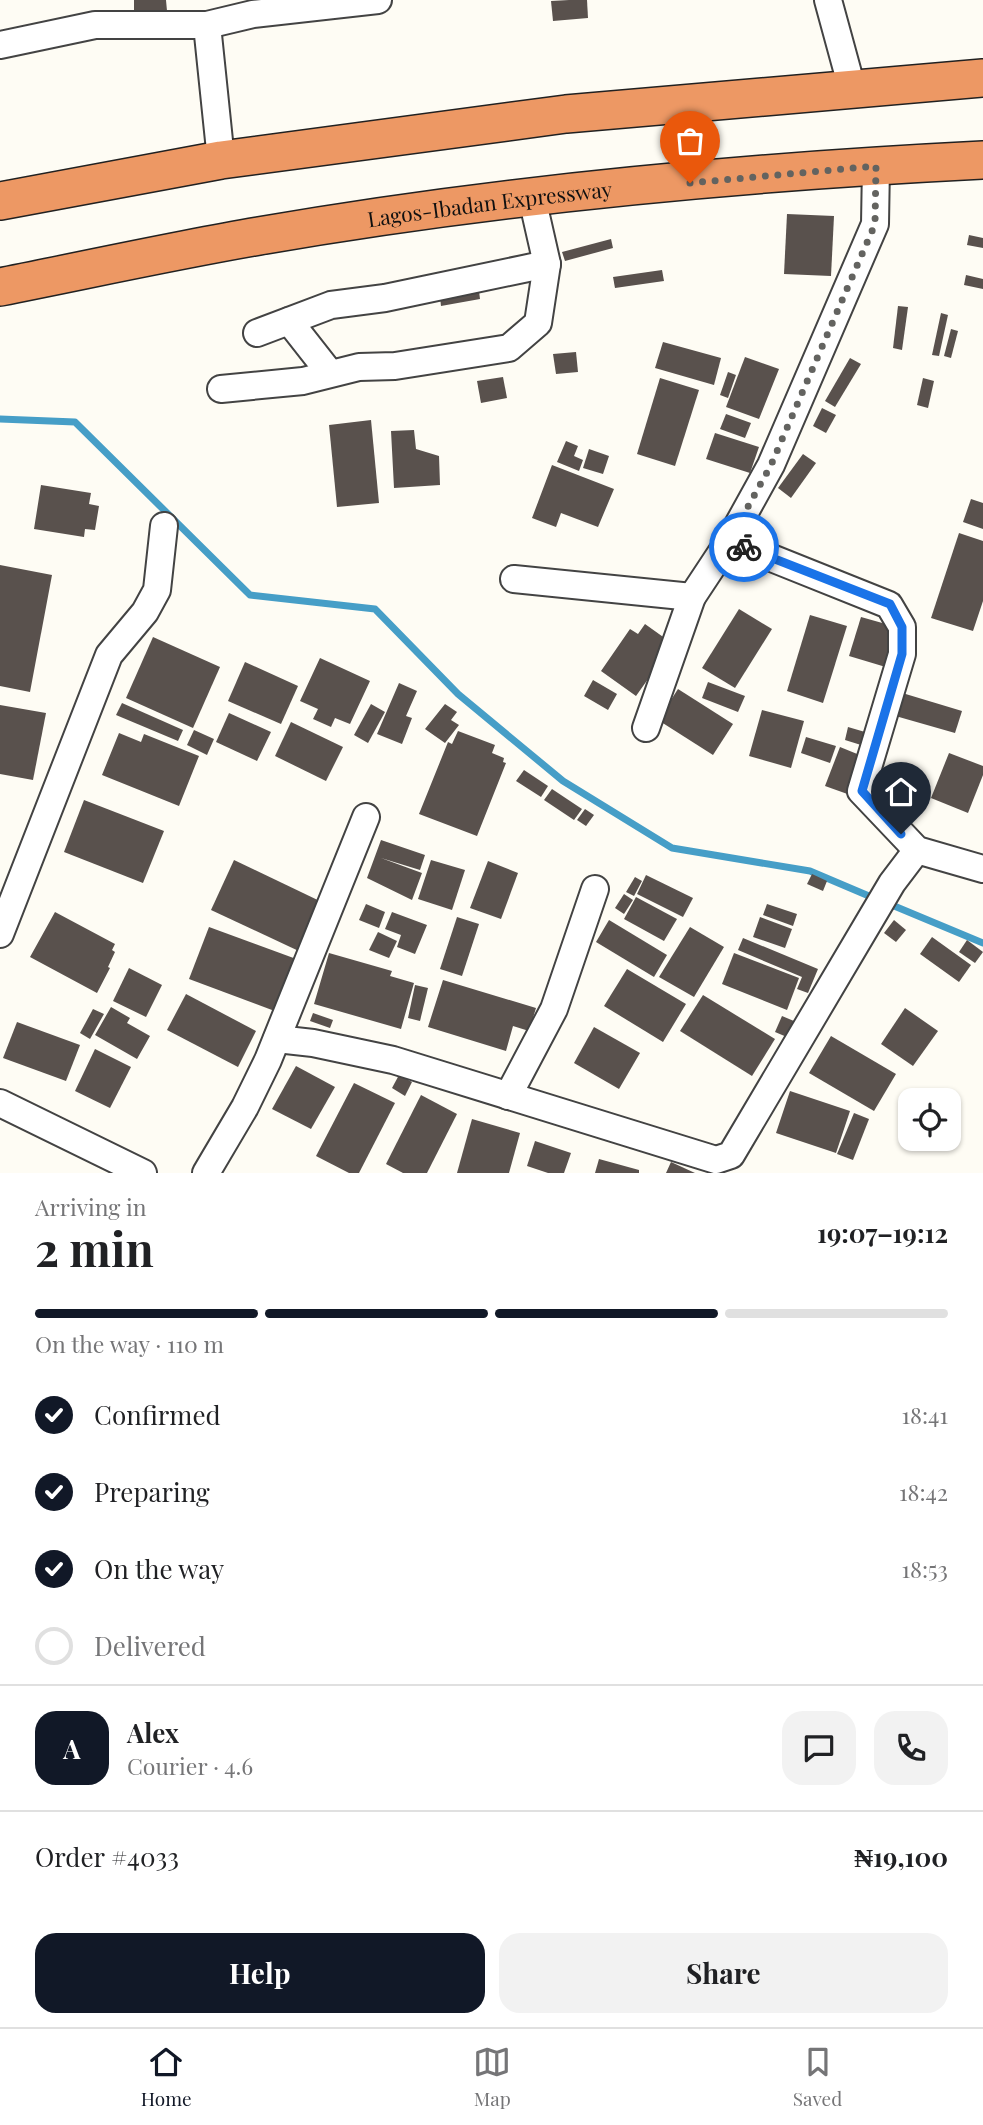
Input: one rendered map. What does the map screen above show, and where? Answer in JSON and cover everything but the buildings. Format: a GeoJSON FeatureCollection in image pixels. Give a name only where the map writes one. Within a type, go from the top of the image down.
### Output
{"type":"FeatureCollection","features":[{"type":"Feature","properties":{"kind":"highway"},"geometry":{"type":"LineString","coordinates":[[0,201],[221,160],[566,114],[983,78]]}},
{"type":"Feature","properties":{"kind":"highway","name":"Lagos-Ibadan Expressway"},"geometry":{"type":"LineString","coordinates":[[0,287],[260,236],[532,198],[876,166],[983,160]]}},
{"type":"Feature","properties":{"kind":"street"},"geometry":{"type":"LineString","coordinates":[[0,45],[94,25],[207,25],[253,14],[378,0]]}},
{"type":"Feature","properties":{"kind":"street"},"geometry":{"type":"LineString","coordinates":[[828,0],[852,88]]}},
{"type":"Feature","properties":{"kind":"street"},"geometry":{"type":"LineString","coordinates":[[207,25],[221,160]]}},
{"type":"Feature","properties":{"kind":"street"},"geometry":{"type":"LineString","coordinates":[[646,728],[692,597],[729,541],[771,465],[875,224],[876,166]]}},
{"type":"Feature","properties":{"kind":"street"},"geometry":{"type":"LineString","coordinates":[[221,389],[303,381],[329,372],[395,366],[509,348],[537,323],[547,264],[532,198]]}},
{"type":"Feature","properties":{"kind":"street"},"geometry":{"type":"LineString","coordinates":[[257,333],[331,305],[397,296],[547,264]]}},
{"type":"Feature","properties":{"kind":"street"},"geometry":{"type":"LineString","coordinates":[[289,321],[329,372]]}},
{"type":"Feature","properties":{"kind":"street"},"geometry":{"type":"LineString","coordinates":[[0,934],[109,655],[145,612],[157,590],[164,526]]}},
{"type":"Feature","properties":{"kind":"street"},"geometry":{"type":"LineString","coordinates":[[729,541],[890,604],[902,627],[902,654],[862,791],[903,866]]}},
{"type":"Feature","properties":{"kind":"street"},"geometry":{"type":"LineString","coordinates":[[514,579],[692,597]]}},
{"type":"Feature","properties":{"kind":"street"},"geometry":{"type":"LineString","coordinates":[[206,1173],[246,1107],[277,1039],[366,817]]}},
{"type":"Feature","properties":{"kind":"street"},"geometry":{"type":"LineString","coordinates":[[903,866],[983,869]]}},
{"type":"Feature","properties":{"kind":"street"},"geometry":{"type":"LineString","coordinates":[[277,1039],[313,1043],[393,1060],[716,1160],[731,1156],[903,866]]}},
{"type":"Feature","properties":{"kind":"street"},"geometry":{"type":"LineString","coordinates":[[509,1096],[554,1009],[595,889]]}},
{"type":"Feature","properties":{"kind":"street"},"geometry":{"type":"LineString","coordinates":[[0,1103],[143,1173]]}},
{"type":"Feature","properties":{"kind":"waterway"},"geometry":{"type":"LineString","coordinates":[[0,419],[75,422],[250,595],[375,609],[458,694],[563,781],[672,848],[810,871],[876,899]]}},
{"type":"Feature","properties":{"kind":"waterway"},"geometry":{"type":"LineString","coordinates":[[887,903],[983,943]]}},
{"type":"Feature","properties":{"kind":"way so far"},"geometry":{"type":"LineString","coordinates":[[690,183],[876,166],[875,224],[771,465],[729,541],[744,547]]}},
{"type":"Feature","properties":{"kind":"route"},"geometry":{"type":"LineString","coordinates":[[744,547],[890,604],[902,627],[902,654],[862,791],[870,804],[901,834]]}}]}
